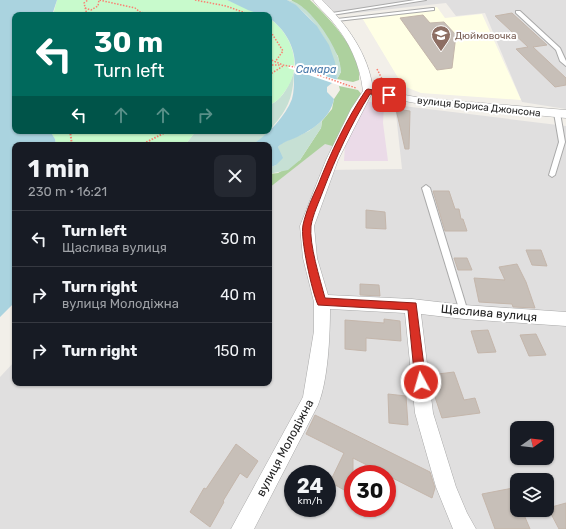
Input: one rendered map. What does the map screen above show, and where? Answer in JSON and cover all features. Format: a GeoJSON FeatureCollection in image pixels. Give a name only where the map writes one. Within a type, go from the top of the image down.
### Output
{"type":"FeatureCollection","features":[{"type":"Feature","properties":{"kind":"street"},"geometry":{"type":"LineString","coordinates":[[317,0],[334,17],[360,57],[367,76],[368,91]]}},
{"type":"Feature","properties":{"kind":"street","name":"вулиця Бориса Джонсона"},"geometry":{"type":"LineString","coordinates":[[368,91],[421,101],[561,114]]}},
{"type":"Feature","properties":{"kind":"street","name":"вулиця Молодіжна"},"geometry":{"type":"LineString","coordinates":[[242,529],[312,398],[322,331],[322,302],[310,258],[307,226],[332,160],[368,91]]}},
{"type":"Feature","properties":{"kind":"street","name":"Щаслива вулиця"},"geometry":{"type":"LineString","coordinates":[[322,302],[412,306],[464,312],[566,319]]}},
{"type":"Feature","properties":{"kind":"street"},"geometry":{"type":"LineString","coordinates":[[412,306],[424,413],[446,487],[459,520],[465,529]]}},
{"type":"Feature","properties":{"kind":"lane"},"geometry":{"type":"LineString","coordinates":[[334,17],[424,0]]}},
{"type":"Feature","properties":{"kind":"lane"},"geometry":{"type":"LineString","coordinates":[[334,17],[432,9]]}},
{"type":"Feature","properties":{"kind":"lane"},"geometry":{"type":"LineString","coordinates":[[518,12],[558,49],[563,61],[566,64]]}},
{"type":"Feature","properties":{"kind":"lane"},"geometry":{"type":"LineString","coordinates":[[552,175],[562,142],[561,114]]}},
{"type":"Feature","properties":{"kind":"lane"},"geometry":{"type":"LineString","coordinates":[[426,188],[464,312]]}},
{"type":"Feature","properties":{"kind":"path"},"geometry":{"type":"LineString","coordinates":[[86,12],[84,3],[88,0]]}},
{"type":"Feature","properties":{"kind":"path"},"geometry":{"type":"LineString","coordinates":[[84,8],[91,10],[98,6],[99,0],[135,8],[140,12]]}},
{"type":"Feature","properties":{"kind":"path"},"geometry":{"type":"LineString","coordinates":[[196,0],[226,6],[243,12]]}},
{"type":"Feature","properties":{"kind":"path"},"geometry":{"type":"LineString","coordinates":[[272,34],[283,51],[275,62]]}},
{"type":"Feature","properties":{"kind":"path"},"geometry":{"type":"LineString","coordinates":[[272,60],[283,66]]}},
{"type":"Feature","properties":{"kind":"path"},"geometry":{"type":"LineString","coordinates":[[272,65],[294,68],[352,86]]}},
{"type":"Feature","properties":{"kind":"path"},"geometry":{"type":"LineString","coordinates":[[272,73],[283,66]]}},
{"type":"Feature","properties":{"kind":"path"},"geometry":{"type":"LineString","coordinates":[[147,142],[162,134]]}},
{"type":"Feature","properties":{"kind":"shaded area"},"geometry":{"type":"Polygon","coordinates":[[[287,0],[295,2],[304,8],[322,28],[329,39],[340,61],[341,71],[337,79],[332,55],[321,33],[306,15],[287,0]]]}},
{"type":"Feature","properties":{"kind":"shaded area"},"geometry":{"type":"Polygon","coordinates":[[[321,0],[566,0],[566,109],[522,102],[485,13],[456,16],[446,3],[338,15],[321,0]]]}},
{"type":"Feature","properties":{"kind":"shaded area","name":"Дюймовочка"},"geometry":{"type":"Polygon","coordinates":[[[437,7],[445,18],[482,14],[521,100],[421,93],[403,86],[361,16],[437,7]]]}},
{"type":"Feature","properties":{"kind":"shaded area"},"geometry":{"type":"Polygon","coordinates":[[[294,72],[292,90],[288,104],[272,127],[272,104],[282,96],[288,87],[294,72]]]}},
{"type":"Feature","properties":{"kind":"shaded area"},"geometry":{"type":"Polygon","coordinates":[[[366,101],[384,105],[383,123],[388,161],[344,161],[345,145],[366,101]]]}},
{"type":"Feature","properties":{"kind":"shaded area"},"geometry":{"type":"Polygon","coordinates":[[[395,105],[566,126],[566,529],[0,529],[0,377],[12,364],[12,386],[272,386],[272,186],[325,143],[336,147],[325,170],[402,169],[395,105]]]}},
{"type":"Feature","properties":{"kind":"shaded area"},"geometry":{"type":"Polygon","coordinates":[[[322,121],[321,128],[300,160],[288,170],[272,173],[272,167],[276,165],[279,152],[278,147],[282,143],[309,131],[322,121]]]}},
{"type":"Feature","properties":{"kind":"shaded area"},"geometry":{"type":"Polygon","coordinates":[[[194,134],[266,134],[256,142],[187,142],[194,134]]]}},
{"type":"Feature","properties":{"kind":"green space"},"geometry":{"type":"Polygon","coordinates":[[[57,0],[227,0],[257,12],[54,12],[57,0]]]}},
{"type":"Feature","properties":{"kind":"green space"},"geometry":{"type":"Polygon","coordinates":[[[291,0],[310,0],[335,26],[356,59],[359,70],[359,80],[353,82],[337,79],[341,72],[338,56],[308,13],[291,0]]]}},
{"type":"Feature","properties":{"kind":"green space"},"geometry":{"type":"Polygon","coordinates":[[[272,21],[284,33],[289,42],[293,52],[294,62],[294,72],[291,82],[280,98],[272,104],[272,21]]]}},
{"type":"Feature","properties":{"kind":"green space"},"geometry":{"type":"Polygon","coordinates":[[[339,86],[358,90],[362,95],[341,128],[336,147],[325,144],[272,186],[272,174],[278,173],[300,160],[321,128],[322,121],[332,109],[334,99],[340,90],[339,86]]]}},
{"type":"Feature","properties":{"kind":"green space"},"geometry":{"type":"Polygon","coordinates":[[[52,134],[194,134],[187,142],[56,142],[52,134]]]}},
{"type":"Feature","properties":{"kind":"water"},"geometry":{"type":"Polygon","coordinates":[[[0,0],[57,0],[53,12],[12,12],[12,134],[52,134],[56,142],[12,142],[12,305],[0,317],[0,0]]]}},
{"type":"Feature","properties":{"kind":"water","name":"Самара"},"geometry":{"type":"Polygon","coordinates":[[[227,0],[287,0],[296,5],[317,26],[329,45],[335,62],[337,79],[327,87],[327,92],[334,99],[329,112],[314,127],[278,147],[283,158],[272,167],[272,142],[256,142],[266,134],[272,134],[272,128],[285,112],[292,99],[294,91],[295,68],[293,51],[284,32],[272,20],[272,12],[253,12],[227,0]]]}},
{"type":"Feature","properties":{"kind":"pier"},"geometry":{"type":"Polygon","coordinates":[[[291,65],[344,82],[341,86],[288,68],[291,65]]]}},
{"type":"Feature","properties":{"kind":"building"},"geometry":{"type":"Polygon","coordinates":[[[512,13],[547,45],[533,47],[566,78],[566,85],[555,87],[516,49],[528,47],[495,16],[512,13]]]}},
{"type":"Feature","properties":{"kind":"building"},"geometry":{"type":"Polygon","coordinates":[[[423,15],[430,23],[444,22],[456,35],[452,68],[437,70],[400,18],[423,15]]]}},
{"type":"Feature","properties":{"kind":"building"},"geometry":{"type":"Polygon","coordinates":[[[396,109],[410,111],[409,149],[405,149],[396,109]]]}},
{"type":"Feature","properties":{"kind":"building"},"geometry":{"type":"Polygon","coordinates":[[[433,191],[449,191],[455,209],[459,209],[461,219],[463,219],[467,231],[445,231],[433,191]]]}},
{"type":"Feature","properties":{"kind":"building"},"geometry":{"type":"Polygon","coordinates":[[[366,210],[385,212],[386,229],[366,228],[366,210]]]}},
{"type":"Feature","properties":{"kind":"building"},"geometry":{"type":"Polygon","coordinates":[[[526,250],[541,250],[547,266],[532,265],[526,250]]]}},
{"type":"Feature","properties":{"kind":"building"},"geometry":{"type":"Polygon","coordinates":[[[454,258],[467,258],[472,270],[458,270],[454,258]]]}},
{"type":"Feature","properties":{"kind":"building"},"geometry":{"type":"Polygon","coordinates":[[[517,264],[526,282],[535,308],[513,307],[512,304],[479,302],[474,278],[505,280],[499,267],[517,264]]]}},
{"type":"Feature","properties":{"kind":"building"},"geometry":{"type":"Polygon","coordinates":[[[360,284],[379,285],[380,296],[360,295],[360,284]]]}},
{"type":"Feature","properties":{"kind":"building"},"geometry":{"type":"Polygon","coordinates":[[[384,319],[400,321],[401,341],[366,338],[366,351],[345,349],[345,320],[384,323],[384,319]]]}},
{"type":"Feature","properties":{"kind":"building"},"geometry":{"type":"Polygon","coordinates":[[[488,330],[496,352],[478,353],[471,331],[488,330]]]}},
{"type":"Feature","properties":{"kind":"building"},"geometry":{"type":"Polygon","coordinates":[[[536,334],[546,355],[529,356],[520,335],[536,334]]]}},
{"type":"Feature","properties":{"kind":"building"},"geometry":{"type":"Polygon","coordinates":[[[454,372],[464,400],[475,398],[480,413],[442,418],[431,385],[430,375],[454,372]]]}},
{"type":"Feature","properties":{"kind":"building"},"geometry":{"type":"Polygon","coordinates":[[[388,394],[406,396],[408,425],[389,423],[388,394]]]}},
{"type":"Feature","properties":{"kind":"building"},"geometry":{"type":"Polygon","coordinates":[[[315,415],[430,472],[435,488],[432,498],[396,480],[396,465],[367,465],[353,458],[353,465],[344,465],[344,490],[336,485],[336,470],[344,453],[306,434],[315,415]]]}},
{"type":"Feature","properties":{"kind":"building"},"geometry":{"type":"Polygon","coordinates":[[[236,444],[258,461],[247,478],[240,473],[223,501],[224,502],[210,527],[190,512],[204,488],[206,489],[236,444]]]}},
{"type":"Feature","properties":{"kind":"building"},"geometry":{"type":"Polygon","coordinates":[[[510,489],[510,517],[525,517],[530,529],[495,529],[482,494],[510,489]]]}},
{"type":"Feature","properties":{"kind":"building"},"geometry":{"type":"Polygon","coordinates":[[[566,503],[566,529],[559,529],[553,517],[554,517],[554,506],[566,503]]]}},
{"type":"Feature","properties":{"kind":"place","name":"Дюймовочка"},"geometry":{"type":"Point","coordinates":[441,52]}},
{"type":"Feature","properties":{"kind":"route"},"geometry":{"type":"LineString","coordinates":[[389,95],[368,91],[332,160],[307,226],[310,258],[322,302],[412,306],[421,382]]}}]}
